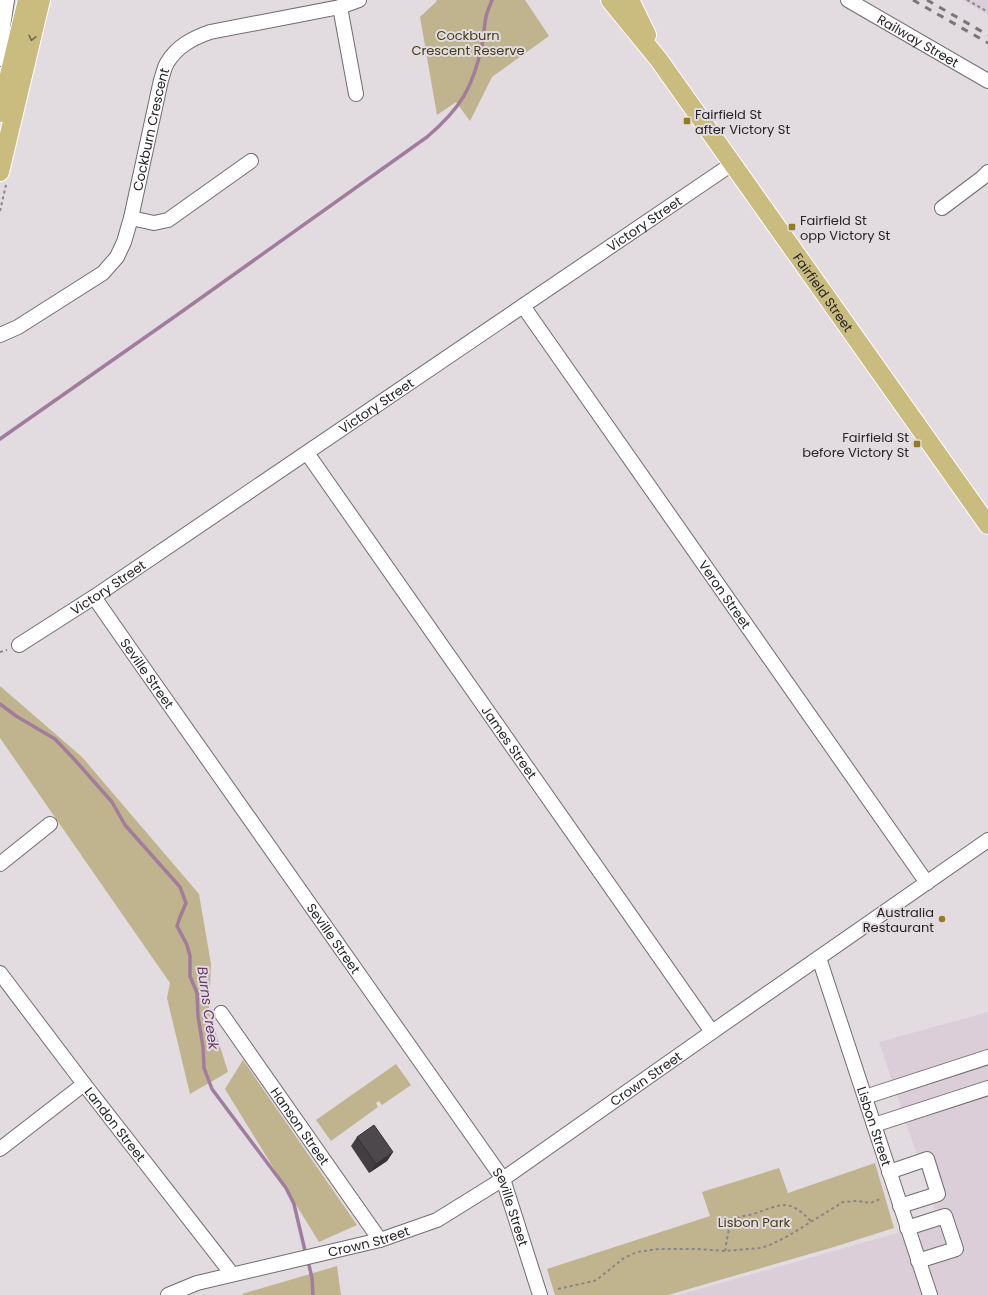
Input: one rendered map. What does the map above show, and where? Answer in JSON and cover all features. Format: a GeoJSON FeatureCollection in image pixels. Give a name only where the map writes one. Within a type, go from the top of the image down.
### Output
{"type":"FeatureCollection","features":[{"type":"Feature","properties":{"kind":"main road"},"geometry":{"type":"LineString","coordinates":[[0,113],[27,0]]}},
{"type":"Feature","properties":{"kind":"main road"},"geometry":{"type":"LineString","coordinates":[[0,172],[41,0]]}},
{"type":"Feature","properties":{"kind":"main road","name":"Fairfield Street"},"geometry":{"type":"LineString","coordinates":[[618,3],[988,525]]}},
{"type":"Feature","properties":{"kind":"street","name":"Cockburn Crescent"},"geometry":{"type":"LineString","coordinates":[[0,335],[18,327],[103,273],[117,257],[124,242],[131,218],[160,80],[168,62],[179,47],[196,37],[210,32],[340,7],[359,0]]}},
{"type":"Feature","properties":{"kind":"street","name":"Railway Street"},"geometry":{"type":"LineString","coordinates":[[848,0],[988,81]]}},
{"type":"Feature","properties":{"kind":"street"},"geometry":{"type":"LineString","coordinates":[[340,7],[356,94]]}},
{"type":"Feature","properties":{"kind":"street"},"geometry":{"type":"LineString","coordinates":[[0,59],[3,11]]}},
{"type":"Feature","properties":{"kind":"street"},"geometry":{"type":"LineString","coordinates":[[131,218],[154,223],[168,220],[251,161]]}},
{"type":"Feature","properties":{"kind":"street","name":"Victory Street"},"geometry":{"type":"LineString","coordinates":[[19,645],[94,597],[732,164]]}},
{"type":"Feature","properties":{"kind":"street"},"geometry":{"type":"LineString","coordinates":[[942,208],[988,172]]}},
{"type":"Feature","properties":{"kind":"street","name":"Veron Street"},"geometry":{"type":"LineString","coordinates":[[523,306],[927,883]]}},
{"type":"Feature","properties":{"kind":"street","name":"James Street"},"geometry":{"type":"LineString","coordinates":[[307,453],[712,1032]]}},
{"type":"Feature","properties":{"kind":"street","name":"Seville Street"},"geometry":{"type":"LineString","coordinates":[[94,597],[503,1179],[540,1295]]}},
{"type":"Feature","properties":{"kind":"street"},"geometry":{"type":"LineString","coordinates":[[0,864],[50,824]]}},
{"type":"Feature","properties":{"kind":"street","name":"Crown Street"},"geometry":{"type":"LineString","coordinates":[[168,1295],[197,1283],[380,1240],[438,1220],[503,1179],[988,840]]}},
{"type":"Feature","properties":{"kind":"street","name":"Lisbon Street"},"geometry":{"type":"LineString","coordinates":[[819,958],[888,1172],[930,1295]]}},
{"type":"Feature","properties":{"kind":"street","name":"Landon Street"},"geometry":{"type":"LineString","coordinates":[[0,973],[84,1084],[232,1274]]}},
{"type":"Feature","properties":{"kind":"street","name":"Hanson Street"},"geometry":{"type":"LineString","coordinates":[[221,1012],[380,1240]]}},
{"type":"Feature","properties":{"kind":"street"},"geometry":{"type":"LineString","coordinates":[[864,1097],[988,1057]]}},
{"type":"Feature","properties":{"kind":"street"},"geometry":{"type":"LineString","coordinates":[[0,1149],[84,1084]]}},
{"type":"Feature","properties":{"kind":"street"},"geometry":{"type":"LineString","coordinates":[[874,1125],[988,1088]]}},
{"type":"Feature","properties":{"kind":"street"},"geometry":{"type":"LineString","coordinates":[[888,1172],[927,1159],[938,1194],[900,1206]]}},
{"type":"Feature","properties":{"kind":"street"},"geometry":{"type":"LineString","coordinates":[[907,1228],[945,1216],[956,1249],[918,1261]]}},
{"type":"Feature","properties":{"kind":"path"},"geometry":{"type":"LineString","coordinates":[[967,0],[988,12]]}},
{"type":"Feature","properties":{"kind":"path"},"geometry":{"type":"LineString","coordinates":[[558,1289],[594,1281],[624,1258],[637,1252],[667,1249],[725,1251],[760,1248],[772,1244],[806,1226],[811,1221],[843,1202],[856,1201],[871,1203],[882,1198]]}},
{"type":"Feature","properties":{"kind":"path"},"geometry":{"type":"LineString","coordinates":[[725,1251],[733,1222],[742,1216],[780,1205],[797,1208],[811,1221]]}},
{"type":"Feature","properties":{"kind":"shaded area"},"geometry":{"type":"Polygon","coordinates":[[[963,0],[988,0],[988,15],[963,0]]]}},
{"type":"Feature","properties":{"kind":"shaded area"},"geometry":{"type":"Polygon","coordinates":[[[988,1012],[988,1295],[679,1295],[939,1221],[879,1042],[988,1012]]]}},
{"type":"Feature","properties":{"kind":"green space","name":"Cockburn Crescent Reserve"},"geometry":{"type":"Polygon","coordinates":[[[436,0],[525,0],[549,36],[492,77],[470,121],[456,102],[437,115],[420,17],[437,1],[436,0]]]}},
{"type":"Feature","properties":{"kind":"green space"},"geometry":{"type":"Polygon","coordinates":[[[0,686],[82,757],[199,894],[211,964],[209,1011],[228,1072],[190,1094],[167,998],[170,983],[0,738],[0,686]]]}},
{"type":"Feature","properties":{"kind":"green space"},"geometry":{"type":"Polygon","coordinates":[[[243,1060],[357,1225],[319,1242],[225,1089],[243,1060]]]}},
{"type":"Feature","properties":{"kind":"green space"},"geometry":{"type":"Polygon","coordinates":[[[396,1064],[411,1085],[382,1105],[379,1101],[376,1103],[378,1107],[331,1141],[316,1120],[396,1064]]]}},
{"type":"Feature","properties":{"kind":"green space","name":"Lisbon Park"},"geometry":{"type":"Polygon","coordinates":[[[875,1163],[894,1228],[668,1295],[555,1295],[547,1269],[710,1216],[702,1192],[779,1168],[788,1193],[875,1163]]]}},
{"type":"Feature","properties":{"kind":"green space"},"geometry":{"type":"Polygon","coordinates":[[[337,1266],[341,1295],[242,1294],[337,1266]]]}},
{"type":"Feature","properties":{"kind":"building"},"geometry":{"type":"Polygon","coordinates":[[[374,1125],[393,1152],[376,1164],[357,1137],[374,1125]]]}},
{"type":"Feature","properties":{"kind":"waterway"},"geometry":{"type":"LineString","coordinates":[[0,439],[427,137],[448,117],[464,97],[474,74],[483,42],[486,15],[492,0]]}},
{"type":"Feature","properties":{"kind":"waterway","name":"Burns Creek"},"geometry":{"type":"LineString","coordinates":[[0,704],[16,716],[55,739],[112,802],[125,825],[180,887],[186,903],[177,926],[187,945],[190,956],[190,976],[197,993],[204,1068],[212,1089],[286,1188],[294,1204],[306,1255]]}},
{"type":"Feature","properties":{"kind":"waterway","name":"Burns Creek"},"geometry":{"type":"LineString","coordinates":[[308,1261],[312,1278],[313,1295]]}},
{"type":"Feature","properties":{"kind":"railway"},"geometry":{"type":"LineString","coordinates":[[913,0],[988,43]]}},
{"type":"Feature","properties":{"kind":"railway"},"geometry":{"type":"LineString","coordinates":[[927,0],[988,35]]}},
{"type":"Feature","properties":{"kind":"place","name":"Fairfield St after Victory St"},"geometry":{"type":"Point","coordinates":[687,121]}},
{"type":"Feature","properties":{"kind":"place","name":"Fairfield St opp Victory St"},"geometry":{"type":"Point","coordinates":[792,227]}},
{"type":"Feature","properties":{"kind":"place","name":"Fairfield St before Victory St"},"geometry":{"type":"Point","coordinates":[917,444]}},
{"type":"Feature","properties":{"kind":"place","name":"Australia Restaurant"},"geometry":{"type":"Point","coordinates":[942,919]}}]}
